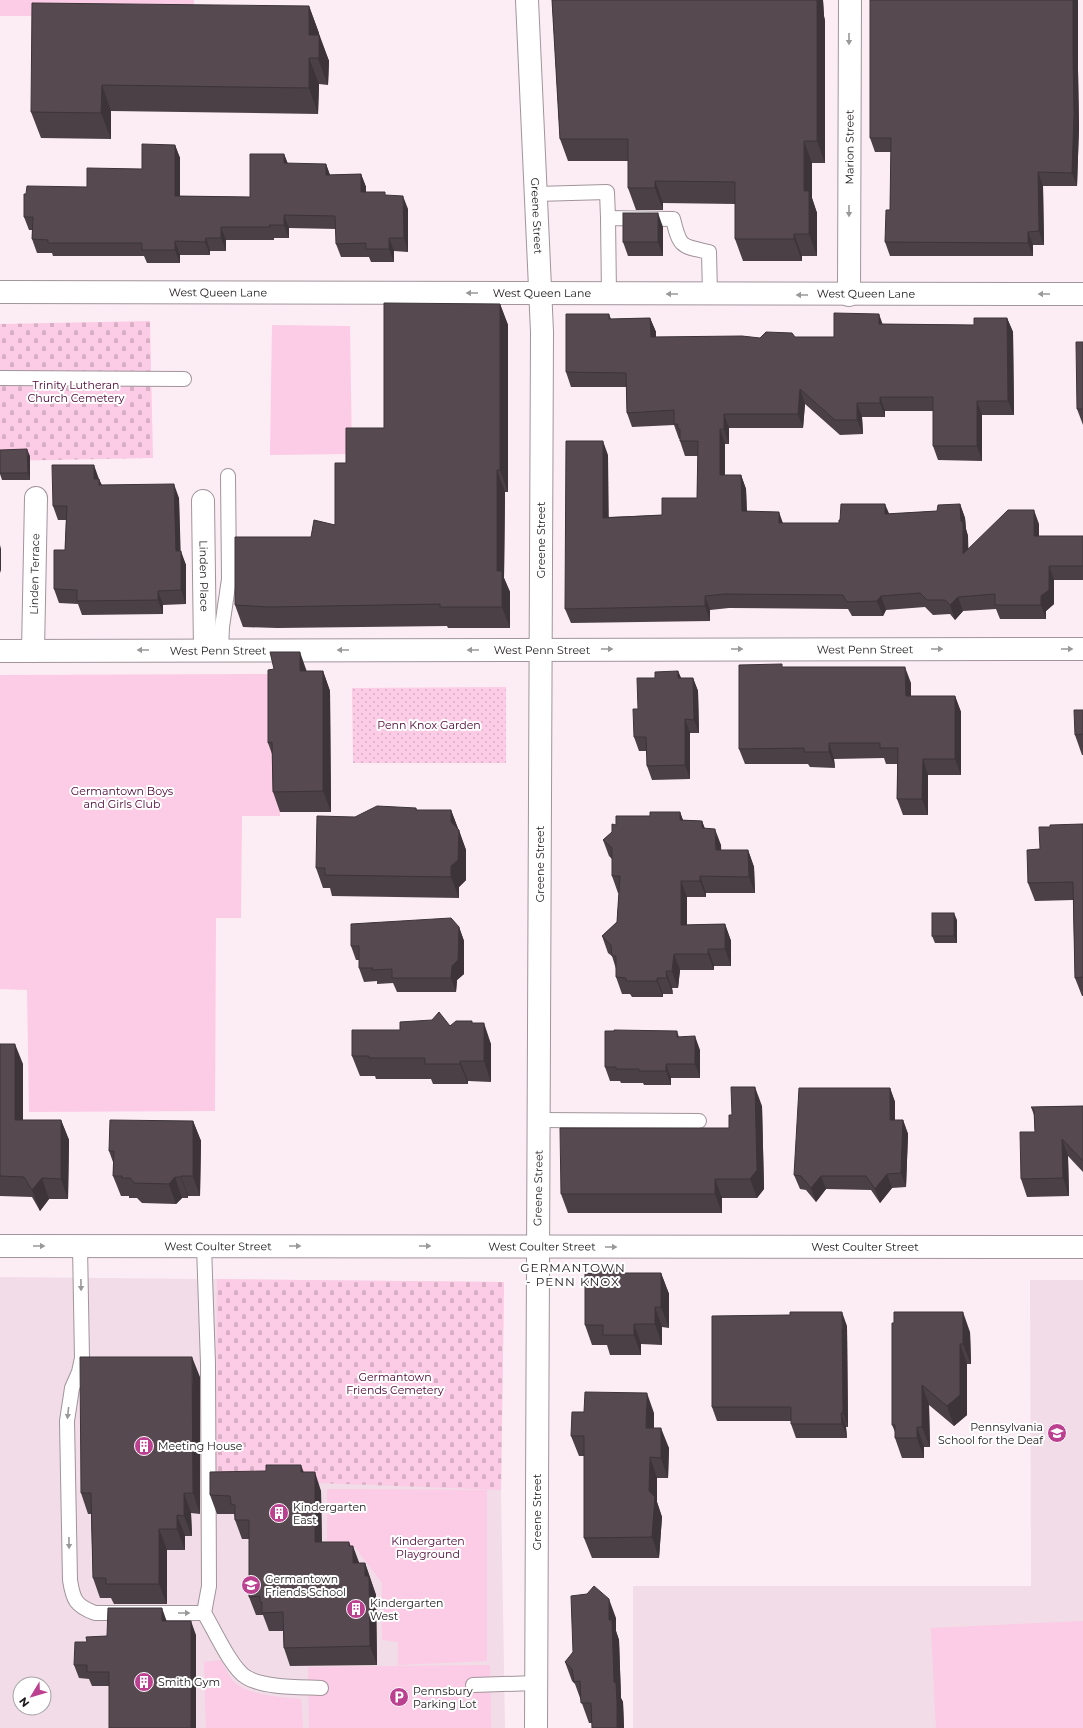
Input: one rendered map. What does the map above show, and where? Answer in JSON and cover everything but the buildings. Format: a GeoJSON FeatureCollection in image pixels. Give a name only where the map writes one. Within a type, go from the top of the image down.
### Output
{"type":"FeatureCollection","features":[{"type":"Feature","properties":{"kind":"street","name":"Greene Street"},"geometry":{"type":"LineString","coordinates":[[527,0],[541,294],[536,1728]]}},
{"type":"Feature","properties":{"kind":"street","name":"Marion Street"},"geometry":{"type":"LineString","coordinates":[[849,295],[850,0]]}},
{"type":"Feature","properties":{"kind":"street","name":"West Queen Lane"},"geometry":{"type":"LineString","coordinates":[[0,292],[849,295],[1083,294]]}},
{"type":"Feature","properties":{"kind":"street","name":"Linden Terrace"},"geometry":{"type":"LineString","coordinates":[[33,650],[36,498]]}},
{"type":"Feature","properties":{"kind":"street","name":"Linden Place"},"geometry":{"type":"LineString","coordinates":[[203,501],[213,650]]}},
{"type":"Feature","properties":{"kind":"street","name":"West Penn Street"},"geometry":{"type":"LineString","coordinates":[[0,650],[1083,649]]}},
{"type":"Feature","properties":{"kind":"street","name":"West Coulter Street"},"geometry":{"type":"LineString","coordinates":[[0,1246],[1083,1247]]}},
{"type":"Feature","properties":{"kind":"lane"},"geometry":{"type":"LineString","coordinates":[[536,194],[607,192],[609,294]]}},
{"type":"Feature","properties":{"kind":"lane"},"geometry":{"type":"LineString","coordinates":[[608,218],[673,219],[678,239],[685,246],[709,252],[710,294]]}},
{"type":"Feature","properties":{"kind":"lane"},"geometry":{"type":"LineString","coordinates":[[0,378],[184,379]]}},
{"type":"Feature","properties":{"kind":"lane"},"geometry":{"type":"LineString","coordinates":[[213,650],[222,627],[229,579],[228,476]]}},
{"type":"Feature","properties":{"kind":"lane"},"geometry":{"type":"LineString","coordinates":[[539,1120],[699,1121]]}},
{"type":"Feature","properties":{"kind":"lane"},"geometry":{"type":"LineString","coordinates":[[80,1246],[82,1358],[72,1388],[68,1421],[70,1572],[72,1594],[77,1603],[84,1609],[95,1613],[204,1613]]}},
{"type":"Feature","properties":{"kind":"lane"},"geometry":{"type":"LineString","coordinates":[[204,1246],[208,1364],[209,1570],[209,1586],[204,1613],[236,1668],[246,1677],[255,1681],[281,1686],[321,1688]]}},
{"type":"Feature","properties":{"kind":"lane"},"geometry":{"type":"LineString","coordinates":[[473,1685],[536,1683]]}},
{"type":"Feature","properties":{"kind":"shaded area","name":"Germantown Friends School"},"geometry":{"type":"Polygon","coordinates":[[[0,1277],[504,1282],[501,1490],[505,1728],[0,1728],[0,1277]]]}},
{"type":"Feature","properties":{"kind":"shaded area","name":"Pennsylvania School for the Deaf"},"geometry":{"type":"Polygon","coordinates":[[[1030,1280],[1083,1280],[1083,1728],[633,1728],[633,1586],[1031,1586],[1030,1280]]]}},
{"type":"Feature","properties":{"kind":"green space"},"geometry":{"type":"Polygon","coordinates":[[[0,0],[194,0],[195,16],[0,16],[0,0]]]}},
{"type":"Feature","properties":{"kind":"green space","name":"Trinity Lutheran Church Cemetery"},"geometry":{"type":"Polygon","coordinates":[[[150,321],[153,458],[0,461],[0,324],[150,321]]]}},
{"type":"Feature","properties":{"kind":"green space"},"geometry":{"type":"Polygon","coordinates":[[[272,325],[350,326],[352,454],[270,455],[272,325]]]}},
{"type":"Feature","properties":{"kind":"green space","name":"Germantown Boys and Girls Club"},"geometry":{"type":"Polygon","coordinates":[[[277,674],[280,816],[242,816],[241,918],[216,918],[215,1111],[29,1112],[27,990],[0,989],[0,675],[277,674]]]}},
{"type":"Feature","properties":{"kind":"green space","name":"Penn Knox Garden"},"geometry":{"type":"Polygon","coordinates":[[[506,687],[506,763],[353,763],[352,688],[506,687]]]}},
{"type":"Feature","properties":{"kind":"green space","name":"Germantown Friends Cemetery"},"geometry":{"type":"Polygon","coordinates":[[[217,1279],[504,1282],[501,1490],[216,1479],[217,1279]]]}},
{"type":"Feature","properties":{"kind":"green space","name":"Kindergarten Playground"},"geometry":{"type":"Polygon","coordinates":[[[327,1489],[487,1490],[487,1661],[398,1665],[398,1642],[382,1640],[382,1583],[355,1547],[327,1548],[327,1489]]]}},
{"type":"Feature","properties":{"kind":"green space"},"geometry":{"type":"Polygon","coordinates":[[[1083,1621],[1083,1728],[936,1728],[931,1628],[1083,1621]]]}},
{"type":"Feature","properties":{"kind":"green space"},"geometry":{"type":"Polygon","coordinates":[[[221,1660],[232,1680],[240,1687],[266,1695],[301,1699],[303,1728],[206,1728],[204,1662],[221,1660]]]}},
{"type":"Feature","properties":{"kind":"green space","name":"Pennsbury Parking Lot"},"geometry":{"type":"Polygon","coordinates":[[[490,1665],[491,1728],[309,1728],[308,1667],[490,1665]]]}},
{"type":"Feature","properties":{"kind":"place","name":"Pennsylvania School for the Deaf"},"geometry":{"type":"Point","coordinates":[1057,1433]}},
{"type":"Feature","properties":{"kind":"place","name":"Meeting House"},"geometry":{"type":"Point","coordinates":[144,1446]}},
{"type":"Feature","properties":{"kind":"place","name":"Kindergarten East"},"geometry":{"type":"Point","coordinates":[279,1513]}},
{"type":"Feature","properties":{"kind":"place","name":"Germantown Friends School"},"geometry":{"type":"Point","coordinates":[251,1585]}},
{"type":"Feature","properties":{"kind":"place","name":"Kindergarten West"},"geometry":{"type":"Point","coordinates":[356,1609]}},
{"type":"Feature","properties":{"kind":"place","name":"Smith Gym"},"geometry":{"type":"Point","coordinates":[144,1682]}},
{"type":"Feature","properties":{"kind":"place","name":"Pennsbury Parking Lot"},"geometry":{"type":"Point","coordinates":[399,1697]}},
{"type":"Feature","properties":{"kind":"district","name":"GERMANTOWN - PENN KNOX"},"geometry":{"type":"Point","coordinates":[573,1274]}}]}
